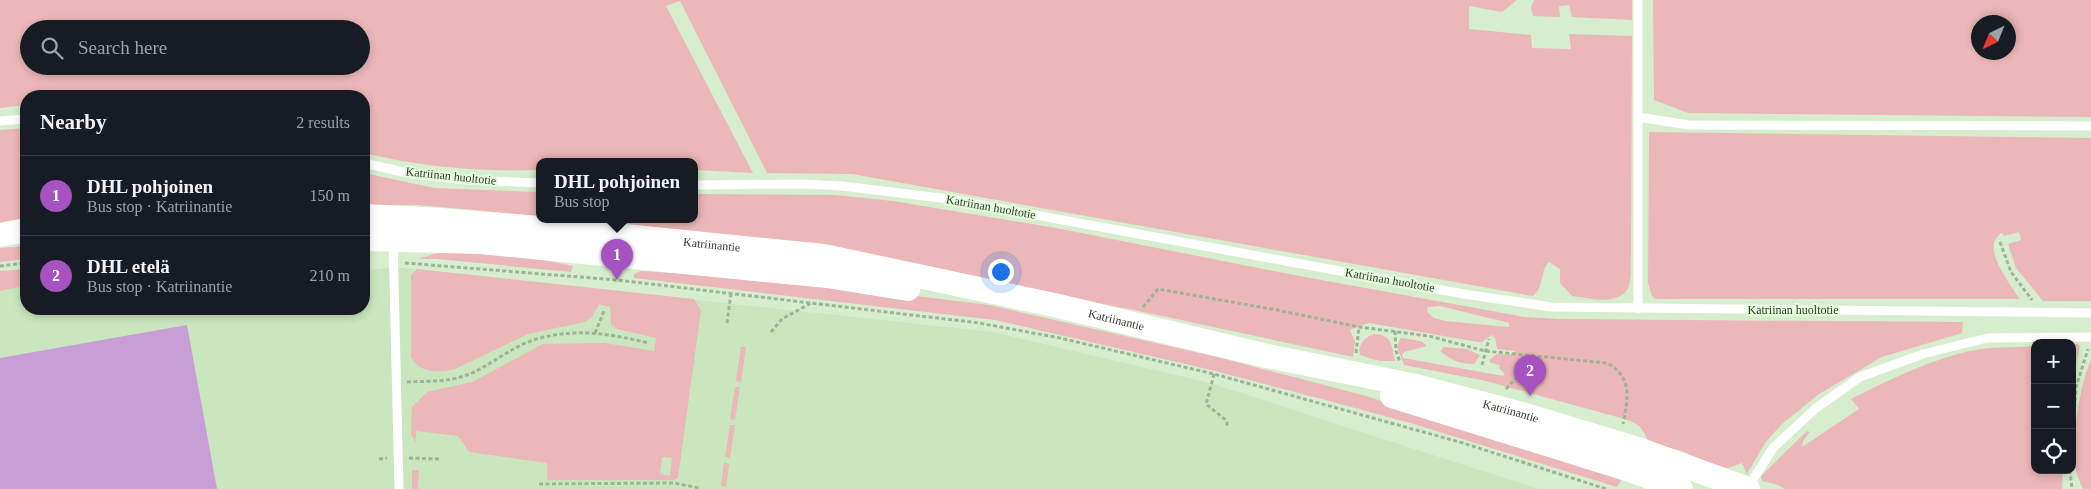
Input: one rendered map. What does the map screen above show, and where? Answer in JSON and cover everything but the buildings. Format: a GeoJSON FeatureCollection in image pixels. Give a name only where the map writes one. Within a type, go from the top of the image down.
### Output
{"type":"FeatureCollection","features":[{"type":"Feature","properties":{"kind":"main road","name":"Katriinantie"},"geometry":{"type":"LineString","coordinates":[[370,220],[394,236]]}},
{"type":"Feature","properties":{"kind":"main road","name":"Katriinantie"},"geometry":{"type":"LineString","coordinates":[[370,238],[394,236],[480,242],[827,276],[900,288],[1054,305],[1267,356],[1416,386],[1482,404],[1638,449],[1690,480],[1751,483]]}},
{"type":"Feature","properties":{"kind":"lane"},"geometry":{"type":"LineString","coordinates":[[1638,0],[1638,309]]}},
{"type":"Feature","properties":{"kind":"lane"},"geometry":{"type":"LineString","coordinates":[[1638,116],[1689,125],[2091,126]]}},
{"type":"Feature","properties":{"kind":"lane"},"geometry":{"type":"LineString","coordinates":[[0,121],[20,119]]}},
{"type":"Feature","properties":{"kind":"lane","name":"Katriinan huoltotie"},"geometry":{"type":"LineString","coordinates":[[370,164],[412,174],[467,180],[536,183]]}},
{"type":"Feature","properties":{"kind":"lane","name":"Katriinan huoltotie"},"geometry":{"type":"LineString","coordinates":[[698,185],[804,184],[896,192],[949,199],[1508,302],[1552,307],[2091,313]]}},
{"type":"Feature","properties":{"kind":"lane"},"geometry":{"type":"LineString","coordinates":[[394,236],[399,489]]}},
{"type":"Feature","properties":{"kind":"lane"},"geometry":{"type":"LineString","coordinates":[[1751,483],[1773,448],[1809,414],[1860,377],[1923,354],[1987,338],[2091,337]]}},
{"type":"Feature","properties":{"kind":"path"},"geometry":{"type":"LineString","coordinates":[[394,236],[617,280],[979,322],[1060,338],[1214,374],[1463,443],[1606,489]]}},
{"type":"Feature","properties":{"kind":"path"},"geometry":{"type":"LineString","coordinates":[[2000,242],[2011,272],[2042,312]]}},
{"type":"Feature","properties":{"kind":"path"},"geometry":{"type":"LineString","coordinates":[[0,266],[20,264]]}},
{"type":"Feature","properties":{"kind":"path"},"geometry":{"type":"LineString","coordinates":[[1139,312],[1158,289],[1359,327],[1429,336],[1485,351],[1607,363],[1618,369],[1628,392],[1623,425]]}},
{"type":"Feature","properties":{"kind":"path"},"geometry":{"type":"LineString","coordinates":[[727,323],[731,293]]}},
{"type":"Feature","properties":{"kind":"path"},"geometry":{"type":"LineString","coordinates":[[771,332],[782,318],[811,302]]}},
{"type":"Feature","properties":{"kind":"path"},"geometry":{"type":"LineString","coordinates":[[595,333],[604,311]]}},
{"type":"Feature","properties":{"kind":"path"},"geometry":{"type":"LineString","coordinates":[[1354,360],[1359,327]]}},
{"type":"Feature","properties":{"kind":"path"},"geometry":{"type":"LineString","coordinates":[[397,382],[441,380],[465,376],[513,349],[539,338],[570,333],[602,332],[649,343]]}},
{"type":"Feature","properties":{"kind":"path"},"geometry":{"type":"LineString","coordinates":[[1395,332],[1396,351],[1402,369]]}},
{"type":"Feature","properties":{"kind":"path"},"geometry":{"type":"LineString","coordinates":[[1482,365],[1489,339]]}},
{"type":"Feature","properties":{"kind":"path"},"geometry":{"type":"LineString","coordinates":[[2073,429],[2076,387],[2091,344]]}},
{"type":"Feature","properties":{"kind":"path"},"geometry":{"type":"LineString","coordinates":[[1506,389],[1519,373],[1529,368],[1528,355]]}},
{"type":"Feature","properties":{"kind":"path"},"geometry":{"type":"LineString","coordinates":[[1214,374],[1206,404],[1228,421],[1227,427]]}},
{"type":"Feature","properties":{"kind":"path"},"geometry":{"type":"LineString","coordinates":[[2070,474],[2072,489]]}},
{"type":"Feature","properties":{"kind":"path"},"geometry":{"type":"LineString","coordinates":[[539,484],[674,483],[699,488]]}},
{"type":"Feature","properties":{"kind":"shaded area"},"geometry":{"type":"Polygon","coordinates":[[[0,0],[1517,0],[1502,12],[1469,6],[1469,29],[1531,35],[1532,48],[1571,49],[1569,34],[1632,36],[1630,281],[1624,294],[1611,299],[1603,300],[1572,296],[1560,283],[1560,269],[1549,262],[1544,270],[1539,288],[1533,296],[852,174],[767,173],[680,1],[666,6],[753,173],[698,170],[698,158],[536,158],[536,170],[517,170],[451,168],[386,158],[370,154],[370,90],[20,90],[20,106],[0,108],[0,0]]]}},
{"type":"Feature","properties":{"kind":"shaded area"},"geometry":{"type":"Polygon","coordinates":[[[1534,0],[1632,0],[1632,20],[1572,17],[1569,5],[1559,6],[1560,17],[1533,16],[1531,7],[1534,0]]]}},
{"type":"Feature","properties":{"kind":"shaded area"},"geometry":{"type":"Polygon","coordinates":[[[1653,0],[2091,0],[2091,117],[1688,113],[1654,100],[1653,0]]]}},
{"type":"Feature","properties":{"kind":"shaded area"},"geometry":{"type":"Polygon","coordinates":[[[20,128],[20,221],[0,223],[0,130],[20,128]]]}},
{"type":"Feature","properties":{"kind":"shaded area"},"geometry":{"type":"Polygon","coordinates":[[[1649,132],[2091,138],[2091,301],[2043,301],[2016,268],[2008,244],[2021,240],[2019,232],[2004,236],[2002,233],[1996,239],[1994,246],[1999,265],[2020,299],[1655,299],[1652,296],[1648,283],[1649,132]]]}},
{"type":"Feature","properties":{"kind":"shaded area"},"geometry":{"type":"Polygon","coordinates":[[[370,174],[434,188],[536,192],[536,216],[418,205],[370,205],[370,174]]]}},
{"type":"Feature","properties":{"kind":"shaded area"},"geometry":{"type":"Polygon","coordinates":[[[698,194],[836,195],[893,201],[1056,228],[1294,275],[1525,317],[1561,319],[1963,322],[1962,333],[1882,357],[1819,394],[1781,425],[1765,443],[1747,474],[1742,463],[1728,468],[1718,467],[1682,451],[1651,443],[1640,427],[1625,419],[1486,381],[1404,365],[1397,347],[1402,338],[1421,341],[1427,346],[1404,352],[1403,358],[1503,376],[1505,374],[1499,368],[1500,365],[1491,363],[1489,360],[1497,354],[1510,355],[1515,351],[1497,349],[1495,338],[1491,335],[1482,342],[1478,342],[1369,323],[1350,330],[1355,342],[1353,357],[1134,310],[822,251],[693,231],[612,223],[698,223],[698,194]],[[1440,306],[1428,307],[1427,312],[1434,318],[1445,321],[1509,327],[1509,323],[1440,306]]]}},
{"type":"Feature","properties":{"kind":"shaded area"},"geometry":{"type":"Polygon","coordinates":[[[20,246],[20,260],[0,262],[0,248],[20,246]]]}},
{"type":"Feature","properties":{"kind":"shaded area"},"geometry":{"type":"Polygon","coordinates":[[[440,252],[514,254],[573,266],[571,272],[437,259],[418,259],[440,252]]]}},
{"type":"Feature","properties":{"kind":"shaded area"},"geometry":{"type":"Polygon","coordinates":[[[394,267],[992,332],[1210,383],[1538,489],[0,489],[0,291],[20,287],[20,315],[370,315],[370,270],[394,267]]]}},
{"type":"Feature","properties":{"kind":"shaded area"},"geometry":{"type":"Polygon","coordinates":[[[20,269],[20,287],[0,291],[0,271],[20,269]]]}},
{"type":"Feature","properties":{"kind":"shaded area"},"geometry":{"type":"Polygon","coordinates":[[[417,269],[694,299],[701,310],[678,478],[673,480],[547,480],[547,463],[469,452],[458,436],[416,431],[416,442],[411,435],[412,407],[427,392],[472,382],[543,344],[605,343],[654,351],[656,338],[617,329],[611,324],[610,307],[599,304],[592,317],[585,322],[528,334],[455,369],[430,371],[419,367],[411,357],[411,275],[417,269]],[[662,457],[660,474],[670,476],[672,458],[662,457]]]}},
{"type":"Feature","properties":{"kind":"shaded area"},"geometry":{"type":"Polygon","coordinates":[[[641,271],[708,275],[877,291],[989,305],[1217,357],[1366,396],[1622,479],[1617,487],[1414,424],[1318,398],[1211,370],[995,320],[634,278],[634,274],[641,271]]]}},
{"type":"Feature","properties":{"kind":"shaded area"},"geometry":{"type":"Polygon","coordinates":[[[1374,334],[1388,339],[1392,346],[1395,361],[1379,361],[1360,355],[1359,351],[1362,342],[1374,334]]]}},
{"type":"Feature","properties":{"kind":"shaded area"},"geometry":{"type":"Polygon","coordinates":[[[2076,344],[2080,346],[2076,364],[2076,344]]]}},
{"type":"Feature","properties":{"kind":"shaded area"},"geometry":{"type":"Polygon","coordinates":[[[2031,346],[2031,474],[2063,474],[2062,489],[1785,489],[1762,481],[1761,476],[1807,431],[1810,432],[1803,441],[1802,447],[1859,409],[1851,399],[1914,369],[1964,352],[1987,348],[2031,346]]]}},
{"type":"Feature","properties":{"kind":"shaded area"},"geometry":{"type":"Polygon","coordinates":[[[741,347],[746,347],[741,382],[736,381],[741,347]]]}},
{"type":"Feature","properties":{"kind":"shaded area"},"geometry":{"type":"Polygon","coordinates":[[[1444,347],[1467,349],[1480,355],[1474,364],[1464,363],[1452,359],[1440,351],[1444,347]]]}},
{"type":"Feature","properties":{"kind":"shaded area"},"geometry":{"type":"Polygon","coordinates":[[[2091,360],[2091,489],[2083,489],[2076,470],[2076,430],[2080,396],[2091,360]]]}},
{"type":"Feature","properties":{"kind":"shaded area"},"geometry":{"type":"Polygon","coordinates":[[[735,387],[740,387],[735,420],[730,419],[735,387]]]}},
{"type":"Feature","properties":{"kind":"shaded area"},"geometry":{"type":"Polygon","coordinates":[[[730,425],[735,425],[730,458],[725,457],[730,425]]]}},
{"type":"Feature","properties":{"kind":"shaded area"},"geometry":{"type":"Polygon","coordinates":[[[724,462],[729,464],[726,487],[721,486],[724,462]]]}},
{"type":"Feature","properties":{"kind":"shaded area"},"geometry":{"type":"Polygon","coordinates":[[[412,470],[419,470],[418,489],[412,489],[412,470]]]}},
{"type":"Feature","properties":{"kind":"place","name":"DHL pohjoinen"},"geometry":{"type":"Point","coordinates":[617,280]}},
{"type":"Feature","properties":{"kind":"place","name":"DHL etelä"},"geometry":{"type":"Point","coordinates":[1530,396]}}]}
